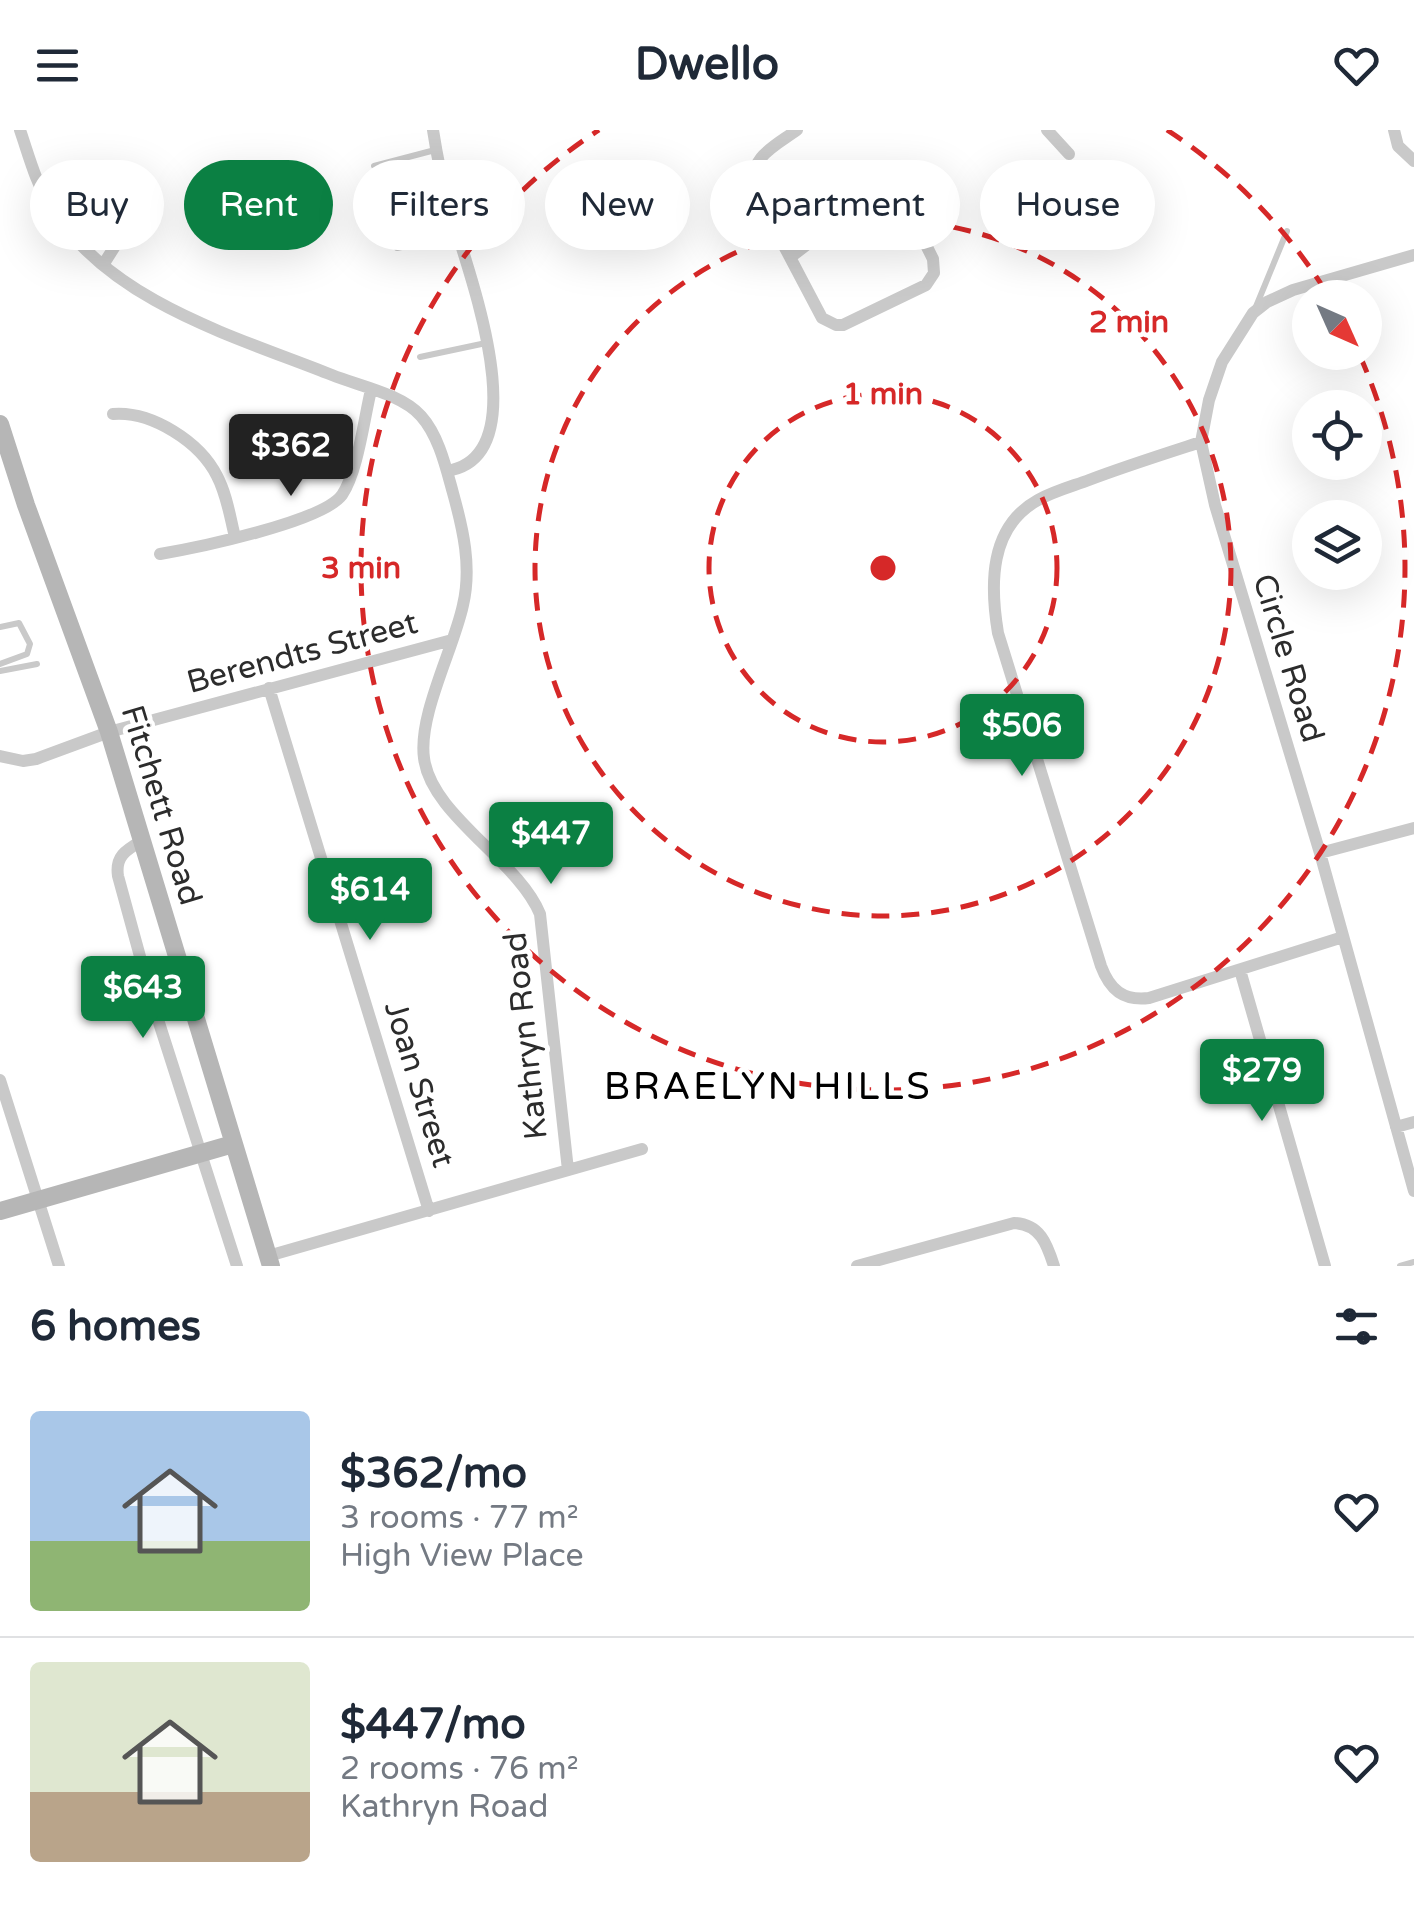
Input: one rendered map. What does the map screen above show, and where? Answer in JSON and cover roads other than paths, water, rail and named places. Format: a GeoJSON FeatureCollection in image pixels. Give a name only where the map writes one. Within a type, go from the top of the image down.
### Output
{"type":"FeatureCollection","features":[{"type":"Feature","properties":{"kind":"street","name":"Kathryn Road"},"geometry":{"type":"LineString","coordinates":[[20,130],[48,203],[76,239],[154,300],[404,404],[421,416],[447,471],[466,556],[465,594],[430,712],[424,756],[433,785],[524,888],[540,914],[568,1170]]}},
{"type":"Feature","properties":{"kind":"street"},"geometry":{"type":"LineString","coordinates":[[433,130],[438,160]]}},
{"type":"Feature","properties":{"kind":"street"},"geometry":{"type":"LineString","coordinates":[[792,256],[874,194],[884,191],[903,200],[933,260],[934,273],[926,285],[836,325],[822,318],[752,179],[756,161],[798,130]]}},
{"type":"Feature","properties":{"kind":"street"},"geometry":{"type":"LineString","coordinates":[[1047,130],[1070,154]]}},
{"type":"Feature","properties":{"kind":"street"},"geometry":{"type":"LineString","coordinates":[[1394,130],[1398,146],[1414,161]]}},
{"type":"Feature","properties":{"kind":"street"},"geometry":{"type":"LineString","coordinates":[[104,264],[113,250]]}},
{"type":"Feature","properties":{"kind":"street"},"geometry":{"type":"LineString","coordinates":[[447,471],[474,461],[487,436],[493,378],[488,342],[462,250]]}},
{"type":"Feature","properties":{"kind":"street","name":"Circle Road"},"geometry":{"type":"LineString","coordinates":[[1414,255],[1292,290],[1253,313],[1222,362],[1201,442],[1214,505],[1320,853],[1414,1190]]}},
{"type":"Feature","properties":{"kind":"street"},"geometry":{"type":"LineString","coordinates":[[160,554],[314,514],[340,498],[351,471],[370,390]]}},
{"type":"Feature","properties":{"kind":"street"},"geometry":{"type":"LineString","coordinates":[[114,414],[153,420],[202,456],[222,486],[236,537]]}},
{"type":"Feature","properties":{"kind":"street","name":"Fitchett Road"},"geometry":{"type":"LineString","coordinates":[[0,424],[110,732],[269,1261]]}},
{"type":"Feature","properties":{"kind":"street"},"geometry":{"type":"LineString","coordinates":[[1201,442],[1091,479],[1038,500],[1024,510],[1006,533],[996,555],[993,602],[998,632],[1107,980],[1119,994],[1136,999],[1343,938]]}},
{"type":"Feature","properties":{"kind":"street","name":"Berendts Street"},"geometry":{"type":"LineString","coordinates":[[0,756],[23,761],[36,759],[110,732],[452,640]]}},
{"type":"Feature","properties":{"kind":"street","name":"Joan Street"},"geometry":{"type":"LineString","coordinates":[[270,688],[429,1211]]}},
{"type":"Feature","properties":{"kind":"street"},"geometry":{"type":"LineString","coordinates":[[1320,853],[1414,828]]}},
{"type":"Feature","properties":{"kind":"street"},"geometry":{"type":"LineString","coordinates":[[142,840],[121,856],[118,876],[153,1004],[236,1266]]}},
{"type":"Feature","properties":{"kind":"street"},"geometry":{"type":"LineString","coordinates":[[1240,970],[1325,1266]]}},
{"type":"Feature","properties":{"kind":"street"},"geometry":{"type":"LineString","coordinates":[[0,1080],[58,1266]]}},
{"type":"Feature","properties":{"kind":"street"},"geometry":{"type":"LineString","coordinates":[[1396,1128],[1414,1122]]}},
{"type":"Feature","properties":{"kind":"street"},"geometry":{"type":"LineString","coordinates":[[0,1211],[233,1144]]}},
{"type":"Feature","properties":{"kind":"street"},"geometry":{"type":"LineString","coordinates":[[269,1261],[642,1149]]}},
{"type":"Feature","properties":{"kind":"street"},"geometry":{"type":"LineString","coordinates":[[857,1266],[1014,1223],[1028,1224],[1038,1231],[1054,1266]]}},
{"type":"Feature","properties":{"kind":"lane"},"geometry":{"type":"LineString","coordinates":[[397,160],[436,150]]}},
{"type":"Feature","properties":{"kind":"lane"},"geometry":{"type":"LineString","coordinates":[[1253,313],[1286,231]]}},
{"type":"Feature","properties":{"kind":"lane"},"geometry":{"type":"LineString","coordinates":[[420,357],[488,342]]}},
{"type":"Feature","properties":{"kind":"lane"},"geometry":{"type":"LineString","coordinates":[[0,627],[19,623],[30,644],[27,654],[0,668]]}},
{"type":"Feature","properties":{"kind":"lane"},"geometry":{"type":"LineString","coordinates":[[0,668],[37,664]]}},
{"type":"Feature","properties":{"kind":"lane"},"geometry":{"type":"LineString","coordinates":[[1400,1266],[1414,1263]]}},
{"type":"Feature","properties":{"kind":"district","name":"BRAELYN HILLS"},"geometry":{"type":"Point","coordinates":[768,1086]}}]}
